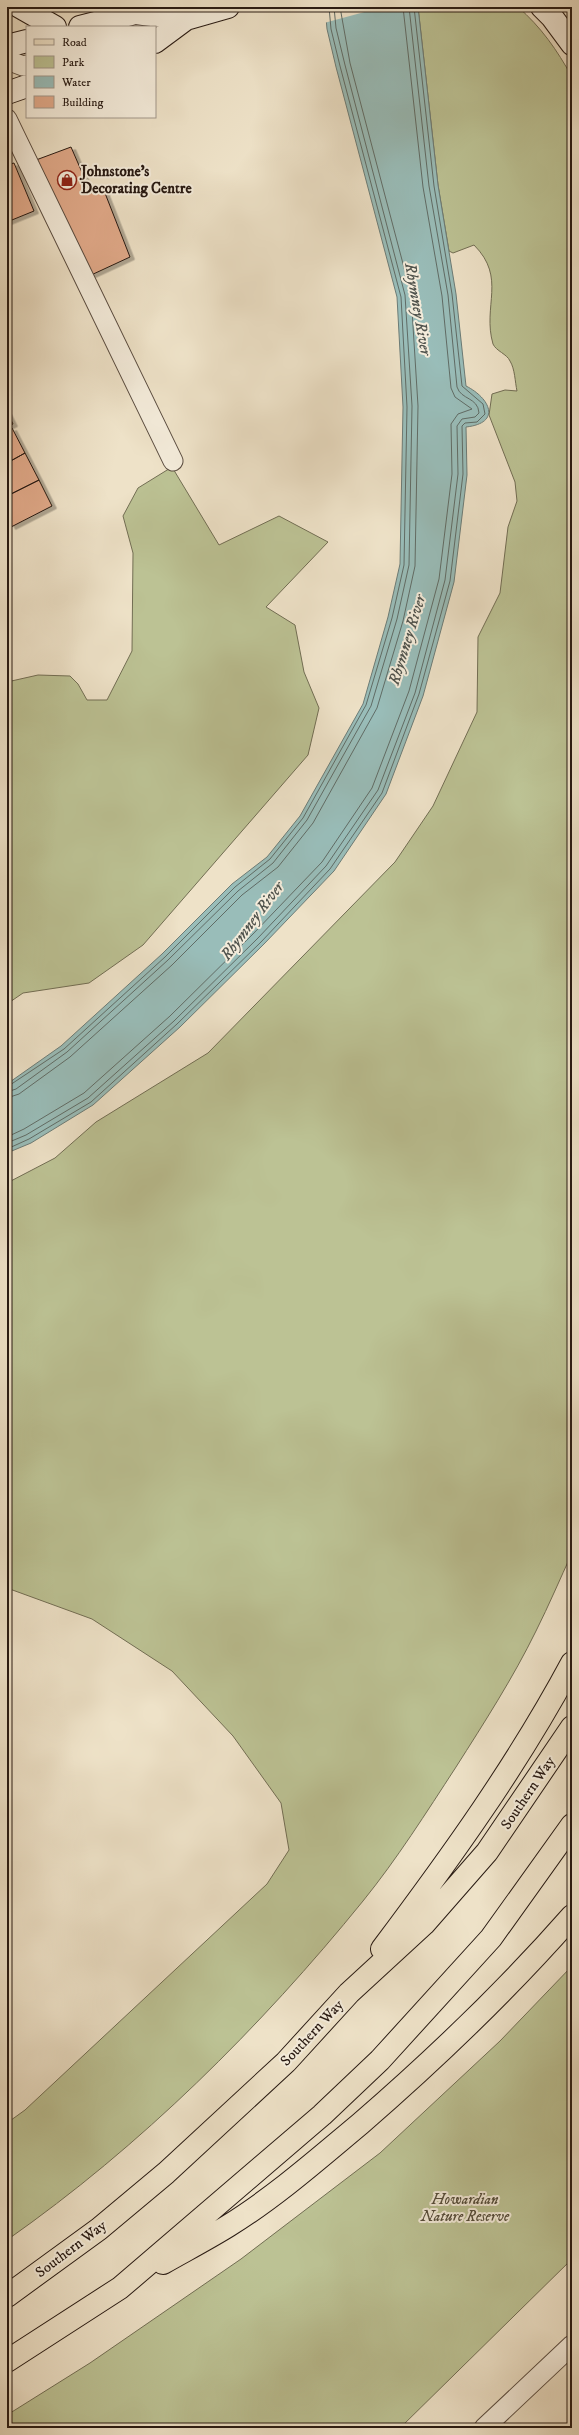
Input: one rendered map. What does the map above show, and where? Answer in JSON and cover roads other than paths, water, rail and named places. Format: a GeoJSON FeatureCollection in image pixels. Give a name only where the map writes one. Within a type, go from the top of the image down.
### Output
{"type":"FeatureCollection","features":[{"type":"Feature","properties":{"kind":"main road"},"geometry":{"type":"LineString","coordinates":[[20,7],[53,26]]}},
{"type":"Feature","properties":{"kind":"main road"},"geometry":{"type":"LineString","coordinates":[[156,41],[186,19],[228,7]]}},
{"type":"Feature","properties":{"kind":"main road"},"geometry":{"type":"LineString","coordinates":[[542,7],[552,16],[572,44]]}},
{"type":"Feature","properties":{"kind":"main road"},"geometry":{"type":"LineString","coordinates":[[84,26],[135,13],[186,19]]}},
{"type":"Feature","properties":{"kind":"main road"},"geometry":{"type":"LineString","coordinates":[[7,46],[26,41]]}},
{"type":"Feature","properties":{"kind":"main road"},"geometry":{"type":"LineString","coordinates":[[7,92],[26,86]]}},
{"type":"Feature","properties":{"kind":"main road"},"geometry":{"type":"LineString","coordinates":[[350,1993],[453,1854],[510,1770],[572,1662]]}},
{"type":"Feature","properties":{"kind":"main road","name":"Southern Way"},"geometry":{"type":"LineString","coordinates":[[7,2296],[99,2229],[166,2173],[286,2062],[350,1993],[424,1924],[487,1852],[572,1727]]}},
{"type":"Feature","properties":{"kind":"main road"},"geometry":{"type":"LineString","coordinates":[[120,2288],[322,2115],[380,2060],[491,1938],[572,1825]]}},
{"type":"Feature","properties":{"kind":"main road"},"geometry":{"type":"LineString","coordinates":[[7,2361],[120,2288],[229,2226],[317,2160],[410,2080],[475,2019],[540,1953],[572,1916]]}},
{"type":"Feature","properties":{"kind":"lane"},"geometry":{"type":"LineString","coordinates":[[7,60],[23,66],[26,65]]}},
{"type":"Feature","properties":{"kind":"lane"},"geometry":{"type":"LineString","coordinates":[[7,119],[173,461]]}},
{"type":"Feature","properties":{"kind":"lane"},"geometry":{"type":"LineString","coordinates":[[484,2428],[572,2345]]}},
{"type":"Feature","properties":{"kind":"water","name":"Rhymney River"},"geometry":{"type":"Polygon","coordinates":[[[325,7],[418,7],[438,185],[456,294],[466,386],[481,397],[486,403],[488,410],[488,415],[485,421],[477,425],[466,427],[467,475],[454,582],[423,696],[386,794],[334,871],[264,944],[180,1027],[93,1105],[31,1143],[7,1153],[7,1084],[61,1046],[162,954],[232,884],[267,857],[300,816],[363,704],[388,617],[400,564],[403,407],[397,297],[336,67],[327,29],[325,7]]]}},
{"type":"Feature","properties":{"kind":"place","name":"Johnstone's Decorating Centre"},"geometry":{"type":"Point","coordinates":[67,180]}},
{"type":"Feature","properties":{"kind":"park label","name":"Howardian Nature Reserve"},"geometry":{"type":"Point","coordinates":[465,2208]}}]}
